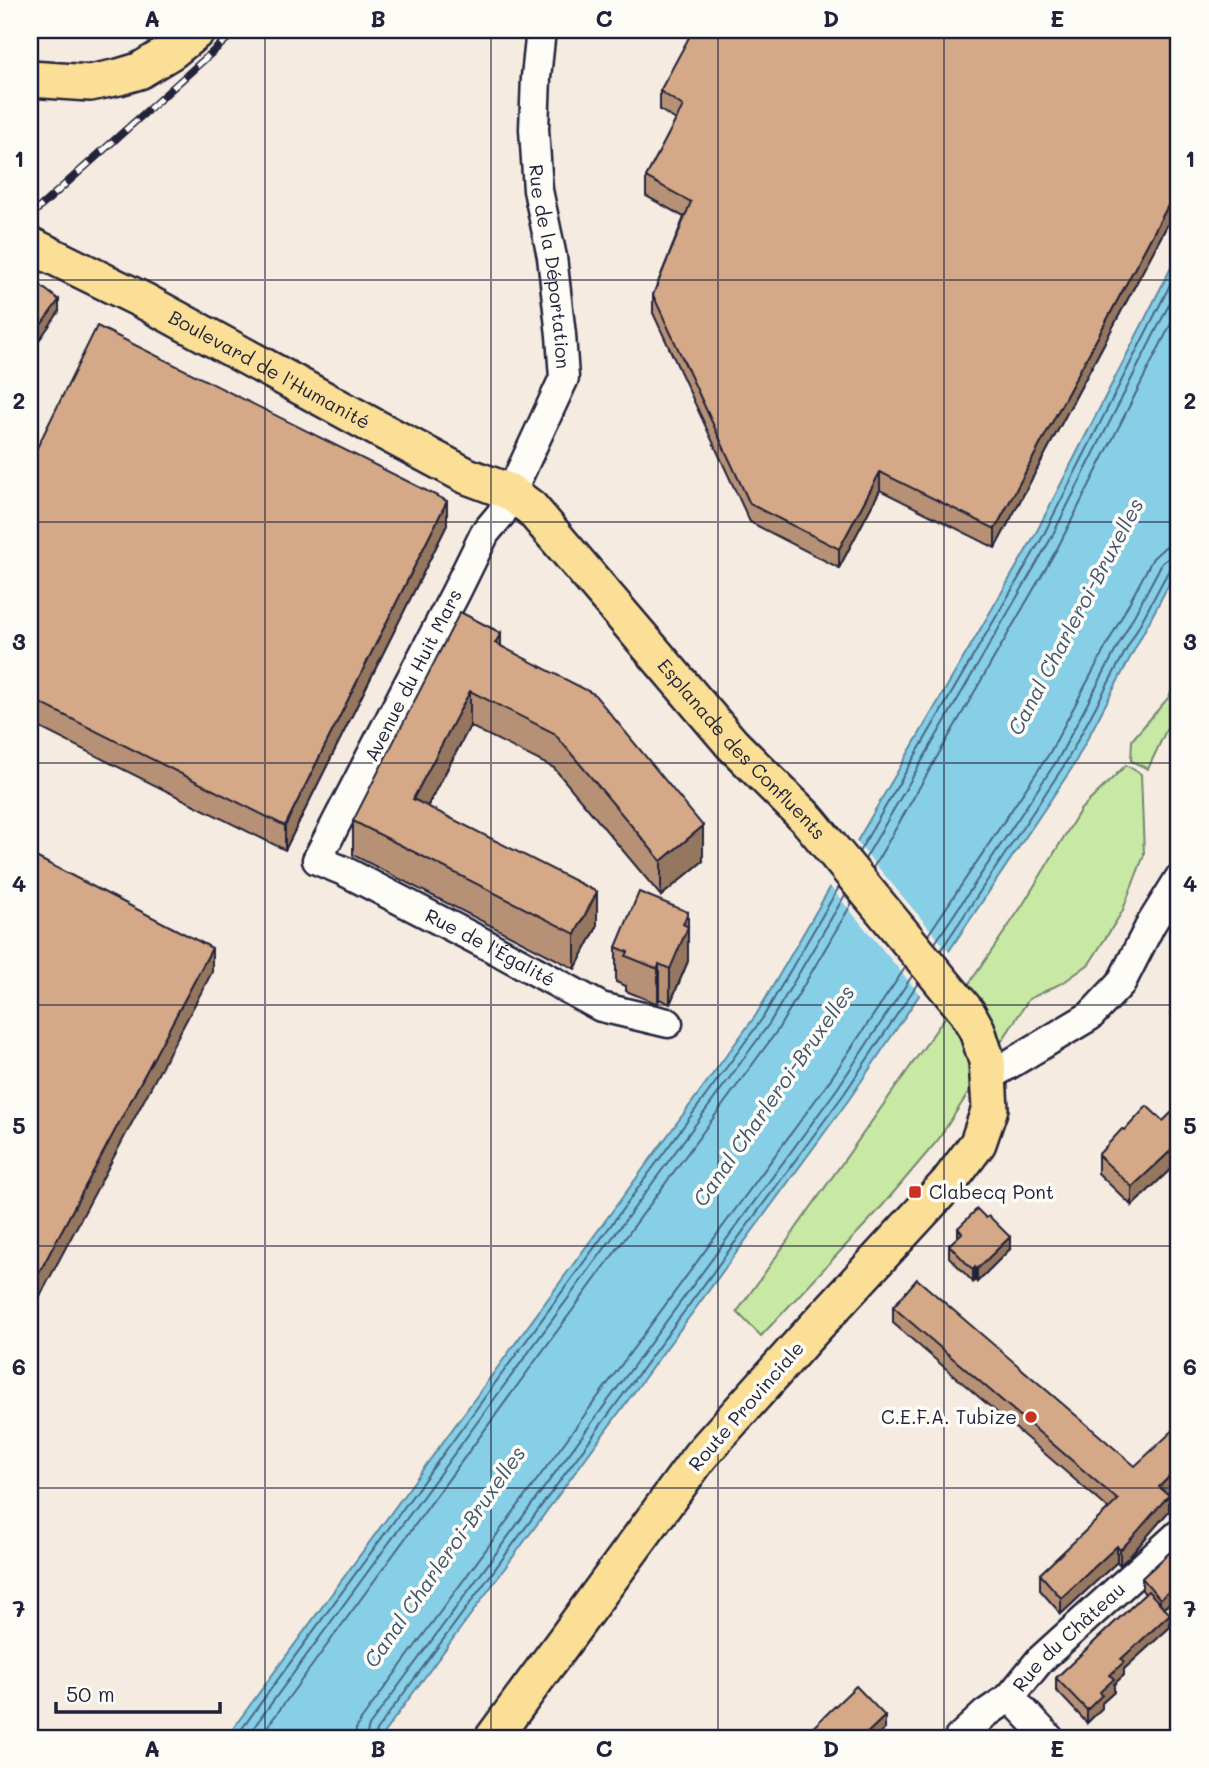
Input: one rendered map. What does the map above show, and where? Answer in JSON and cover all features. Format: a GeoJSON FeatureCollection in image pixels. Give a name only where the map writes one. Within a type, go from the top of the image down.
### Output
{"type":"FeatureCollection","features":[{"type":"Feature","properties":{"kind":"main road"},"geometry":{"type":"LineString","coordinates":[[30,79],[90,83],[119,77],[139,71],[172,51],[198,30]]}},
{"type":"Feature","properties":{"kind":"main road","name":"Boulevard de l'Humanité"},"geometry":{"type":"LineString","coordinates":[[30,245],[146,302],[455,469],[510,492]]}},
{"type":"Feature","properties":{"kind":"main road","name":"Esplanade des Confluents"},"geometry":{"type":"LineString","coordinates":[[510,492],[531,508],[732,744],[808,820],[967,1012]]}},
{"type":"Feature","properties":{"kind":"main road","name":"Route Provinciale"},"geometry":{"type":"LineString","coordinates":[[493,1738],[700,1456],[949,1182],[978,1143],[990,1108],[987,1061],[977,1030],[967,1012]]}},
{"type":"Feature","properties":{"kind":"street","name":"Rue de la Déportation"},"geometry":{"type":"LineString","coordinates":[[510,492],[564,377],[552,257],[538,190],[534,128],[541,30]]}},
{"type":"Feature","properties":{"kind":"street","name":"Avenue du Huit Mars"},"geometry":{"type":"LineString","coordinates":[[317,860],[485,533],[501,514],[510,492]]}},
{"type":"Feature","properties":{"kind":"street","name":"Rue de l'Égalité"},"geometry":{"type":"LineString","coordinates":[[317,860],[479,940],[601,1007],[668,1023]]}},
{"type":"Feature","properties":{"kind":"street"},"geometry":{"type":"LineString","coordinates":[[988,1077],[1090,1016],[1121,983],[1151,924],[1179,879]]}},
{"type":"Feature","properties":{"kind":"street","name":"Rue du Château"},"geometry":{"type":"LineString","coordinates":[[958,1738],[985,1714],[1010,1697],[1040,1660],[1179,1534]]}},
{"type":"Feature","properties":{"kind":"street"},"geometry":{"type":"LineString","coordinates":[[1010,1697],[1049,1738]]}},
{"type":"Feature","properties":{"kind":"green space"},"geometry":{"type":"Polygon","coordinates":[[[1179,676],[1179,714],[1168,726],[1148,769],[1131,761],[1132,740],[1169,697],[1179,676]]]}},
{"type":"Feature","properties":{"kind":"green space"},"geometry":{"type":"Polygon","coordinates":[[[1126,765],[1141,774],[1144,855],[1122,912],[1089,964],[1064,982],[1029,999],[938,1140],[877,1212],[761,1336],[737,1312],[982,965],[1022,906],[1081,809],[1126,765]]]}},
{"type":"Feature","properties":{"kind":"water","name":"Canal Charleroi-Bruxelles"},"geometry":{"type":"Polygon","coordinates":[[[1179,252],[1179,565],[1072,768],[850,1098],[380,1738],[226,1738],[756,1015],[1035,535],[1179,252]]]}},
{"type":"Feature","properties":{"kind":"pier"},"geometry":{"type":"Polygon","coordinates":[[[855,840],[951,954],[922,997],[828,884],[855,840]]]}},
{"type":"Feature","properties":{"kind":"building"},"geometry":{"type":"Polygon","coordinates":[[[693,30],[1179,30],[1179,185],[995,529],[880,472],[839,549],[750,504],[653,295],[691,202],[646,177],[683,106],[660,91],[693,30]]]}},
{"type":"Feature","properties":{"kind":"building"},"geometry":{"type":"Polygon","coordinates":[[[41,286],[59,300],[30,340],[30,301],[41,286]]]}},
{"type":"Feature","properties":{"kind":"building"},"geometry":{"type":"Polygon","coordinates":[[[97,326],[447,501],[285,826],[30,698],[30,462],[97,326]]]}},
{"type":"Feature","properties":{"kind":"building"},"geometry":{"type":"Polygon","coordinates":[[[460,612],[501,633],[495,643],[594,694],[703,826],[661,861],[554,733],[470,691],[413,799],[597,892],[575,934],[353,821],[460,612]]]}},
{"type":"Feature","properties":{"kind":"building"},"geometry":{"type":"Polygon","coordinates":[[[30,854],[212,948],[30,1290],[30,854]]]}},
{"type":"Feature","properties":{"kind":"building"},"geometry":{"type":"Polygon","coordinates":[[[639,892],[688,912],[683,924],[688,927],[670,969],[659,964],[658,969],[626,956],[628,952],[616,947],[639,892]]]}},
{"type":"Feature","properties":{"kind":"building"},"geometry":{"type":"Polygon","coordinates":[[[1179,981],[1179,1004],[1171,999],[1179,981]]]}},
{"type":"Feature","properties":{"kind":"building"},"geometry":{"type":"Polygon","coordinates":[[[1147,1106],[1163,1121],[1171,1113],[1179,1121],[1179,1145],[1132,1187],[1098,1155],[1147,1106]]]}},
{"type":"Feature","properties":{"kind":"building"},"geometry":{"type":"Polygon","coordinates":[[[977,1209],[986,1218],[989,1216],[1010,1237],[973,1270],[949,1245],[962,1233],[958,1228],[977,1209]]]}},
{"type":"Feature","properties":{"kind":"building"},"geometry":{"type":"Polygon","coordinates":[[[917,1279],[1135,1466],[1179,1425],[1179,1467],[1159,1487],[1169,1495],[1120,1550],[1117,1546],[1061,1598],[1040,1574],[1118,1500],[893,1307],[917,1279]]]}},
{"type":"Feature","properties":{"kind":"building"},"geometry":{"type":"Polygon","coordinates":[[[1179,1544],[1178,1584],[1160,1599],[1142,1578],[1179,1544]]]}},
{"type":"Feature","properties":{"kind":"building"},"geometry":{"type":"Polygon","coordinates":[[[1148,1591],[1170,1614],[1121,1659],[1124,1662],[1110,1675],[1114,1679],[1087,1710],[1056,1678],[1148,1591]]]}},
{"type":"Feature","properties":{"kind":"building"},"geometry":{"type":"Polygon","coordinates":[[[856,1686],[885,1716],[862,1738],[804,1736],[856,1686]]]}},
{"type":"Feature","properties":{"kind":"railway"},"geometry":{"type":"LineString","coordinates":[[30,216],[237,30]]}},
{"type":"Feature","properties":{"kind":"place","name":"Clabecq Pont"},"geometry":{"type":"Point","coordinates":[915,1192]}},
{"type":"Feature","properties":{"kind":"place","name":"C.E.F.A. Tubize"},"geometry":{"type":"Point","coordinates":[1031,1417]}}]}
